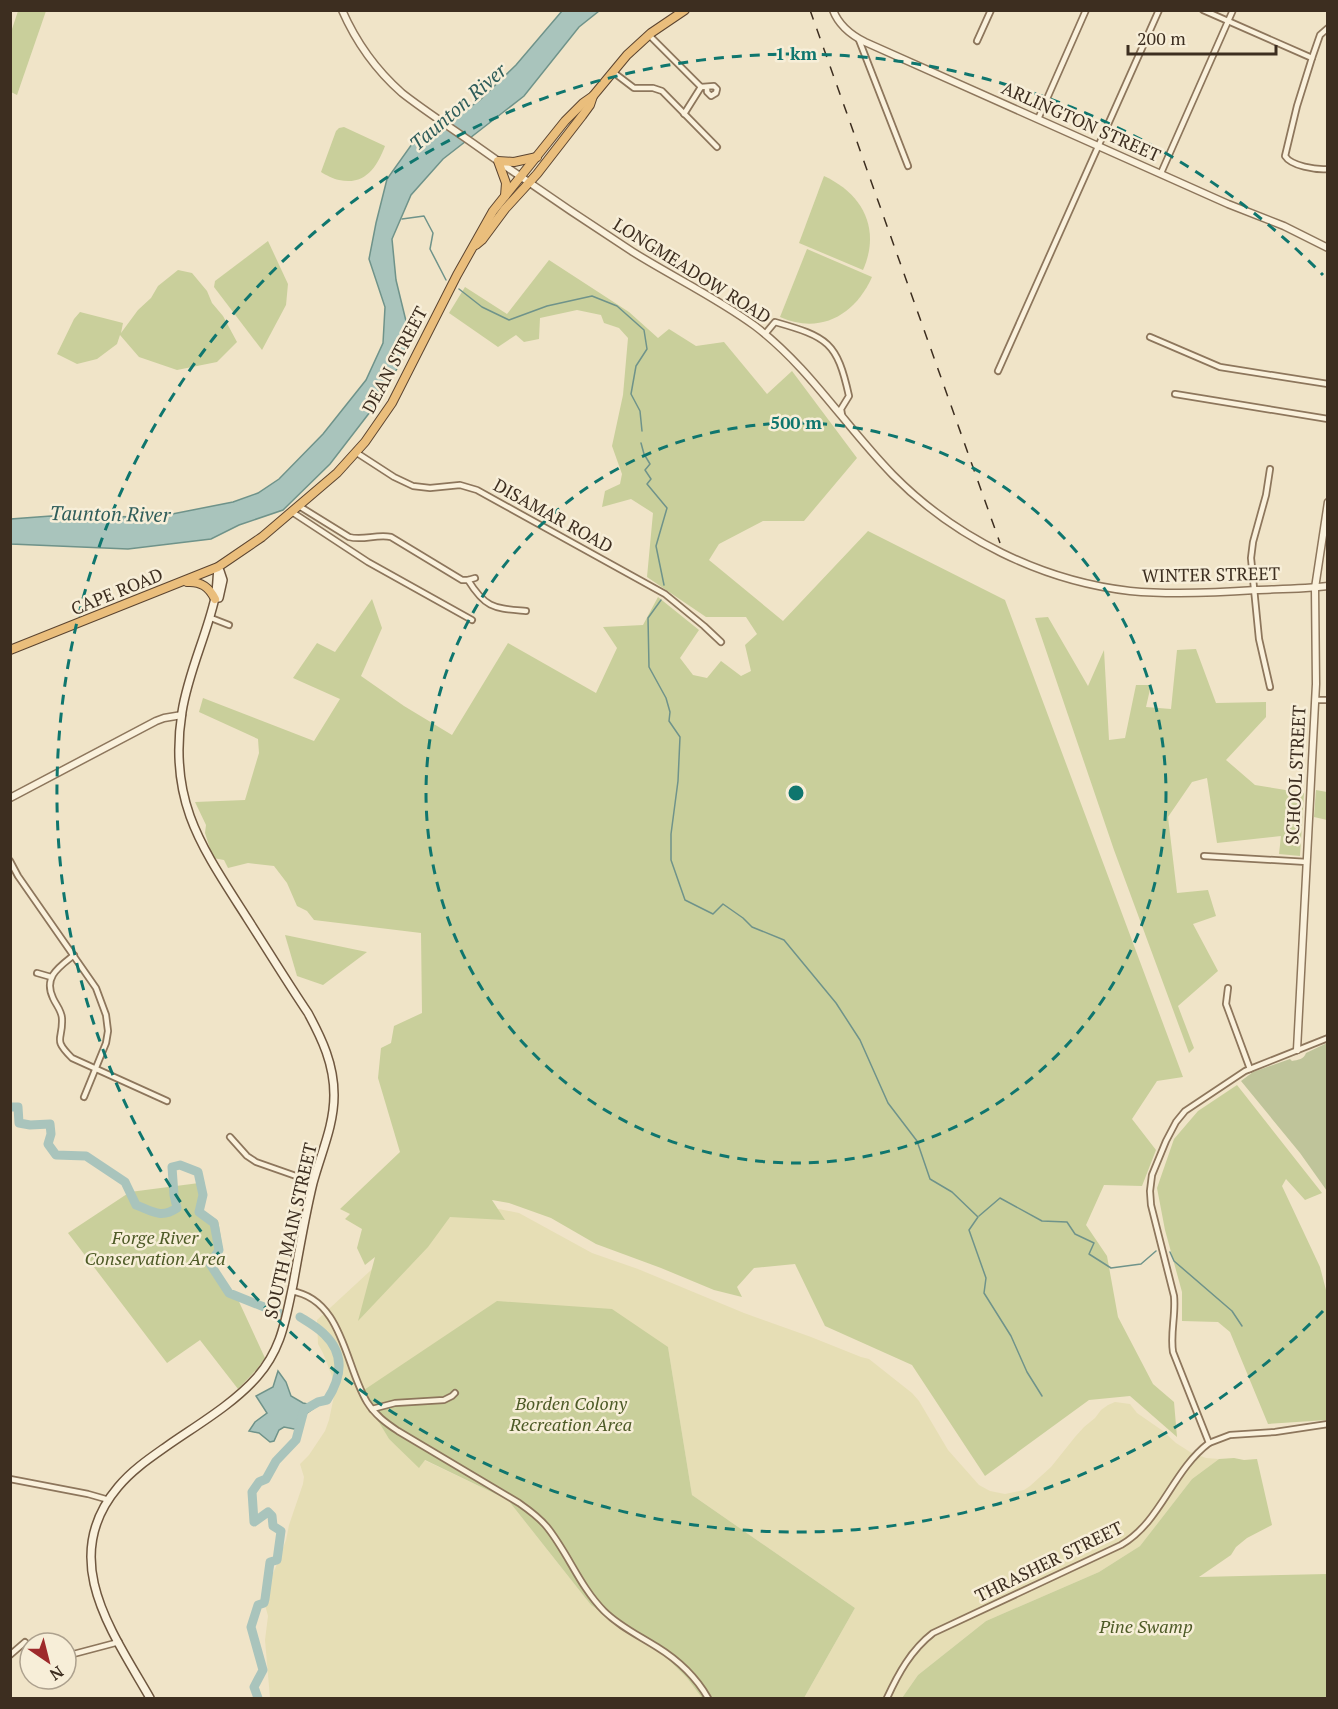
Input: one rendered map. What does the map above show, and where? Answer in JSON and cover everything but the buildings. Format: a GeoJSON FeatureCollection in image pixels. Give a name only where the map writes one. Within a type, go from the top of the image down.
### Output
{"type":"FeatureCollection","features":[{"type":"Feature","properties":{"kind":"highway","name":"DEAN STREET"},"geometry":{"type":"LineString","coordinates":[[218,567],[257,541],[332,478],[357,453],[392,403],[457,275],[493,211],[579,106],[593,96],[627,55],[649,35],[685,10]]}},
{"type":"Feature","properties":{"kind":"highway","name":"DEAN STREET"},"geometry":{"type":"LineString","coordinates":[[474,247],[529,183],[588,108],[593,96]]}},
{"type":"Feature","properties":{"kind":"highway"},"geometry":{"type":"LineString","coordinates":[[505,196],[506,183],[498,161],[514,162],[537,157]]}},
{"type":"Feature","properties":{"kind":"highway","name":"CAPE ROAD"},"geometry":{"type":"LineString","coordinates":[[10,650],[218,567]]}},
{"type":"Feature","properties":{"kind":"highway"},"geometry":{"type":"LineString","coordinates":[[180,583],[201,584],[210,590],[215,599]]}},
{"type":"Feature","properties":{"kind":"main road"},"geometry":{"type":"LineString","coordinates":[[182,715],[184,698],[215,599],[218,567]]}},
{"type":"Feature","properties":{"kind":"main road"},"geometry":{"type":"LineString","coordinates":[[202,639],[223,586],[218,567]]}},
{"type":"Feature","properties":{"kind":"main road","name":"SOUTH MAIN STREET"},"geometry":{"type":"LineString","coordinates":[[150,1698],[99,1602],[91,1568],[94,1533],[109,1500],[122,1483],[146,1461],[227,1404],[256,1378],[269,1360],[281,1337],[288,1316],[291,1291],[314,1182],[327,1140],[332,1114],[333,1082],[324,1043],[308,1013],[209,858],[191,821],[183,794],[180,771],[182,715]]}},
{"type":"Feature","properties":{"kind":"street","name":"LONGMEADOW ROAD"},"geometry":{"type":"LineString","coordinates":[[342,10],[362,47],[379,70],[402,93],[529,183],[633,252],[733,312],[765,334],[797,363],[888,470],[912,493],[954,526],[994,548]]}},
{"type":"Feature","properties":{"kind":"street","name":"ARLINGTON STREET"},"geometry":{"type":"LineString","coordinates":[[833,10],[844,28],[860,40],[1228,204],[1284,226],[1328,248]]}},
{"type":"Feature","properties":{"kind":"street"},"geometry":{"type":"LineString","coordinates":[[977,41],[991,10]]}},
{"type":"Feature","properties":{"kind":"street"},"geometry":{"type":"LineString","coordinates":[[1038,119],[1086,10]]}},
{"type":"Feature","properties":{"kind":"street"},"geometry":{"type":"LineString","coordinates":[[998,371],[1159,10]]}},
{"type":"Feature","properties":{"kind":"street"},"geometry":{"type":"LineString","coordinates":[[1203,10],[1312,58]]}},
{"type":"Feature","properties":{"kind":"street"},"geometry":{"type":"LineString","coordinates":[[1161,173],[1233,10]]}},
{"type":"Feature","properties":{"kind":"street"},"geometry":{"type":"LineString","coordinates":[[1328,28],[1320,34],[1297,106],[1285,156],[1292,163],[1328,169]]}},
{"type":"Feature","properties":{"kind":"street"},"geometry":{"type":"LineString","coordinates":[[649,35],[704,87],[684,114]]}},
{"type":"Feature","properties":{"kind":"street"},"geometry":{"type":"LineString","coordinates":[[860,40],[908,166]]}},
{"type":"Feature","properties":{"kind":"street"},"geometry":{"type":"LineString","coordinates":[[613,72],[634,88],[653,88],[662,91],[717,147]]}},
{"type":"Feature","properties":{"kind":"street"},"geometry":{"type":"LineString","coordinates":[[765,334],[775,322],[815,335],[832,348],[839,362],[849,396],[841,409],[842,415]]}},
{"type":"Feature","properties":{"kind":"street"},"geometry":{"type":"LineString","coordinates":[[1150,337],[1220,367],[1328,384]]}},
{"type":"Feature","properties":{"kind":"street"},"geometry":{"type":"LineString","coordinates":[[1175,394],[1328,420]]}},
{"type":"Feature","properties":{"kind":"street","name":"DISAMAR ROAD"},"geometry":{"type":"LineString","coordinates":[[357,453],[394,477],[414,486],[430,488],[460,485],[477,490],[665,594],[721,642]]}},
{"type":"Feature","properties":{"kind":"street"},"geometry":{"type":"LineString","coordinates":[[1270,469],[1252,550],[1259,639],[1270,687]]}},
{"type":"Feature","properties":{"kind":"street","name":"SCHOOL STREET"},"geometry":{"type":"LineString","coordinates":[[1297,1050],[1315,700],[1315,588],[1328,502]]}},
{"type":"Feature","properties":{"kind":"street"},"geometry":{"type":"LineString","coordinates":[[299,506],[349,537],[358,539],[379,535],[394,538],[462,580],[475,578]]}},
{"type":"Feature","properties":{"kind":"street"},"geometry":{"type":"LineString","coordinates":[[292,512],[368,562],[472,620]]}},
{"type":"Feature","properties":{"kind":"street","name":"WINTER STREET"},"geometry":{"type":"LineString","coordinates":[[994,548],[1047,571],[1092,584],[1152,593],[1184,594],[1328,586]]}},
{"type":"Feature","properties":{"kind":"street"},"geometry":{"type":"LineString","coordinates":[[468,580],[480,597],[491,606],[526,611]]}},
{"type":"Feature","properties":{"kind":"street"},"geometry":{"type":"LineString","coordinates":[[211,618],[229,626]]}},
{"type":"Feature","properties":{"kind":"street"},"geometry":{"type":"LineString","coordinates":[[1315,700],[1328,700]]}},
{"type":"Feature","properties":{"kind":"street"},"geometry":{"type":"LineString","coordinates":[[10,798],[156,721],[182,715]]}},
{"type":"Feature","properties":{"kind":"street"},"geometry":{"type":"LineString","coordinates":[[1204,856],[1306,862]]}},
{"type":"Feature","properties":{"kind":"street"},"geometry":{"type":"LineString","coordinates":[[10,861],[96,988],[106,1015],[108,1036],[84,1096]]}},
{"type":"Feature","properties":{"kind":"street"},"geometry":{"type":"LineString","coordinates":[[10,870],[18,876]]}},
{"type":"Feature","properties":{"kind":"street"},"geometry":{"type":"LineString","coordinates":[[74,955],[55,970],[51,977],[52,996],[63,1020],[59,1038],[61,1045],[72,1058],[167,1101]]}},
{"type":"Feature","properties":{"kind":"street"},"geometry":{"type":"LineString","coordinates":[[37,973],[51,977]]}},
{"type":"Feature","properties":{"kind":"street"},"geometry":{"type":"LineString","coordinates":[[1228,988],[1227,1004],[1250,1069]]}},
{"type":"Feature","properties":{"kind":"street"},"geometry":{"type":"LineString","coordinates":[[1328,1038],[1250,1069],[1198,1101],[1180,1116],[1166,1141],[1150,1183],[1151,1205],[1174,1296],[1173,1352],[1209,1443],[1230,1435],[1275,1432],[1328,1424]]}},
{"type":"Feature","properties":{"kind":"street"},"geometry":{"type":"LineString","coordinates":[[230,1137],[247,1156],[256,1162],[314,1182]]}},
{"type":"Feature","properties":{"kind":"street"},"geometry":{"type":"LineString","coordinates":[[291,1291],[308,1296],[322,1307],[333,1321],[362,1392],[372,1409],[385,1422],[537,1516],[549,1530],[582,1583],[602,1609],[679,1664],[695,1679],[708,1698]]}},
{"type":"Feature","properties":{"kind":"street"},"geometry":{"type":"LineString","coordinates":[[372,1409],[395,1403],[444,1400],[455,1393]]}},
{"type":"Feature","properties":{"kind":"street","name":"THRASHER STREET"},"geometry":{"type":"LineString","coordinates":[[887,1698],[915,1648],[933,1633],[1113,1549],[1138,1533],[1150,1520],[1193,1458],[1209,1443]]}},
{"type":"Feature","properties":{"kind":"street"},"geometry":{"type":"LineString","coordinates":[[10,1479],[109,1500]]}},
{"type":"Feature","properties":{"kind":"street"},"geometry":{"type":"LineString","coordinates":[[78,1653],[119,1642]]}},
{"type":"Feature","properties":{"kind":"shaded area"},"geometry":{"type":"Polygon","coordinates":[[[448,1199],[519,1213],[592,1253],[869,1359],[912,1393],[948,1450],[979,1485],[990,1491],[1005,1494],[1024,1490],[1030,1486],[1051,1467],[1101,1410],[1115,1402],[1130,1404],[1137,1413],[1190,1452],[1206,1458],[1219,1459],[1192,1479],[1140,1546],[1099,1572],[986,1621],[918,1675],[902,1698],[804,1698],[855,1608],[692,1495],[668,1347],[370,1405],[389,1439],[420,1467],[424,1460],[508,1500],[591,1605],[664,1655],[687,1678],[702,1698],[270,1698],[265,1640],[268,1616],[265,1605],[269,1581],[286,1540],[303,1484],[304,1477],[300,1464],[325,1431],[334,1396],[333,1379],[318,1344],[317,1320],[448,1199]]]}},
{"type":"Feature","properties":{"kind":"green space"},"geometry":{"type":"Polygon","coordinates":[[[18,11],[46,11],[17,95],[11,92],[11,32],[18,11]]]}},
{"type":"Feature","properties":{"kind":"green space"},"geometry":{"type":"Polygon","coordinates":[[[344,127],[385,146],[374,168],[356,180],[337,179],[321,172],[336,131],[344,127]]]}},
{"type":"Feature","properties":{"kind":"green space"},"geometry":{"type":"Polygon","coordinates":[[[824,176],[849,193],[865,214],[870,241],[863,270],[799,243],[824,176]]]}},
{"type":"Feature","properties":{"kind":"green space"},"geometry":{"type":"Polygon","coordinates":[[[268,241],[288,284],[286,305],[262,350],[214,287],[215,281],[268,241]]]}},
{"type":"Feature","properties":{"kind":"green space"},"geometry":{"type":"Polygon","coordinates":[[[807,249],[872,277],[856,302],[846,311],[835,318],[809,324],[780,317],[807,249]]]}},
{"type":"Feature","properties":{"kind":"green space"},"geometry":{"type":"Polygon","coordinates":[[[549,260],[629,312],[658,338],[669,329],[696,346],[724,342],[767,394],[792,371],[857,458],[804,521],[763,521],[719,544],[709,560],[783,621],[868,531],[1005,600],[1183,1077],[1157,1081],[1132,1119],[1156,1150],[1142,1186],[1104,1185],[1086,1225],[1107,1256],[1118,1317],[1153,1384],[1174,1402],[1177,1437],[1130,1396],[1089,1400],[985,1476],[912,1365],[825,1326],[795,1264],[754,1268],[737,1287],[742,1297],[714,1290],[596,1244],[551,1218],[509,1203],[492,1200],[505,1220],[450,1217],[428,1247],[358,1321],[375,1257],[365,1265],[357,1248],[362,1229],[345,1219],[350,1214],[340,1209],[400,1152],[378,1078],[381,1048],[391,1043],[394,1026],[422,1013],[421,933],[314,920],[307,911],[297,906],[287,883],[274,866],[248,863],[228,868],[224,860],[213,858],[205,833],[206,825],[195,802],[245,800],[259,753],[258,739],[199,712],[203,698],[314,741],[340,699],[293,678],[317,643],[335,652],[372,599],[382,628],[361,676],[452,735],[508,643],[596,693],[617,648],[603,627],[643,625],[658,597],[699,630],[680,658],[693,675],[707,678],[721,661],[741,676],[751,671],[745,645],[757,634],[746,617],[706,617],[647,577],[653,513],[631,499],[602,507],[605,491],[620,484],[622,474],[612,446],[623,395],[628,338],[619,328],[604,323],[601,315],[577,310],[540,318],[539,339],[524,342],[516,335],[498,347],[449,313],[465,287],[507,314],[549,260]]]}},
{"type":"Feature","properties":{"kind":"green space"},"geometry":{"type":"Polygon","coordinates":[[[178,270],[192,273],[207,291],[237,342],[217,362],[177,370],[139,357],[120,335],[117,344],[97,359],[77,364],[57,354],[74,319],[80,312],[123,323],[121,333],[138,310],[151,298],[158,286],[178,270]]]}},
{"type":"Feature","properties":{"kind":"green space"},"geometry":{"type":"Polygon","coordinates":[[[1048,617],[1088,686],[1104,650],[1109,740],[1125,738],[1136,685],[1151,685],[1146,707],[1171,709],[1177,650],[1196,649],[1216,703],[1266,702],[1266,717],[1226,760],[1255,785],[1304,793],[1300,856],[1279,854],[1281,836],[1217,843],[1207,778],[1192,782],[1168,817],[1177,893],[1208,890],[1216,916],[1193,924],[1218,971],[1178,1006],[1194,1048],[1189,1053],[1114,850],[1035,618],[1048,617]]]}},
{"type":"Feature","properties":{"kind":"green space"},"geometry":{"type":"Polygon","coordinates":[[[1316,790],[1327,792],[1327,820],[1314,817],[1316,790]]]}},
{"type":"Feature","properties":{"kind":"green space"},"geometry":{"type":"Polygon","coordinates":[[[285,935],[367,952],[323,985],[297,976],[285,935]]]}},
{"type":"Feature","properties":{"kind":"green space"},"geometry":{"type":"Polygon","coordinates":[[[1327,1043],[1327,1191],[1300,1153],[1241,1081],[1253,1072],[1290,1059],[1292,1061],[1301,1059],[1306,1053],[1327,1043]]]}},
{"type":"Feature","properties":{"kind":"green space"},"geometry":{"type":"Polygon","coordinates":[[[1237,1085],[1322,1193],[1305,1200],[1286,1179],[1282,1186],[1320,1267],[1327,1294],[1327,1420],[1268,1424],[1230,1332],[1218,1322],[1182,1321],[1182,1292],[1165,1230],[1157,1188],[1174,1139],[1198,1111],[1237,1085]]]}},
{"type":"Feature","properties":{"kind":"green space","name":"Forge River Conservation Area"},"geometry":{"type":"Polygon","coordinates":[[[199,1183],[204,1190],[200,1209],[218,1221],[223,1250],[212,1261],[227,1288],[235,1293],[265,1358],[238,1389],[200,1340],[167,1363],[68,1233],[130,1192],[199,1183]]]}},
{"type":"Feature","properties":{"kind":"green space","name":"Borden Colony Recreation Area"},"geometry":{"type":"Polygon","coordinates":[[[497,1301],[612,1309],[668,1347],[692,1495],[855,1608],[804,1698],[702,1698],[687,1678],[664,1655],[591,1605],[508,1500],[425,1460],[419,1468],[389,1439],[361,1392],[497,1301]]]}},
{"type":"Feature","properties":{"kind":"green space","name":"Pine Swamp"},"geometry":{"type":"Polygon","coordinates":[[[1219,1459],[1257,1459],[1272,1525],[1247,1538],[1236,1547],[1231,1555],[1199,1577],[1327,1574],[1327,1698],[902,1698],[918,1675],[986,1621],[1099,1572],[1140,1546],[1192,1479],[1219,1459]]]}},
{"type":"Feature","properties":{"kind":"water"},"geometry":{"type":"Polygon","coordinates":[[[562,11],[599,11],[579,27],[524,96],[443,159],[411,195],[392,239],[396,280],[407,325],[404,356],[380,399],[330,464],[283,510],[239,525],[211,539],[128,549],[11,544],[11,519],[51,516],[157,517],[233,502],[258,493],[279,479],[323,434],[366,380],[383,343],[385,307],[369,259],[387,179],[412,144],[479,101],[516,65],[562,11]]]}},
{"type":"Feature","properties":{"kind":"water"},"geometry":{"type":"Polygon","coordinates":[[[278,1371],[286,1382],[291,1396],[314,1408],[303,1416],[299,1430],[284,1427],[279,1430],[274,1441],[270,1442],[259,1433],[249,1431],[255,1422],[267,1413],[256,1396],[273,1387],[278,1371]]]}},
{"type":"Feature","properties":{"kind":"waterway"},"geometry":{"type":"LineString","coordinates":[[402,219],[424,216],[433,233],[430,249],[446,280]]}},
{"type":"Feature","properties":{"kind":"waterway"},"geometry":{"type":"LineString","coordinates":[[459,289],[482,307],[509,320],[547,306],[592,296],[617,306],[644,330],[647,349],[636,366],[631,394],[640,411],[642,431]]}},
{"type":"Feature","properties":{"kind":"waterway"},"geometry":{"type":"LineString","coordinates":[[641,443],[650,464],[645,470],[651,479],[647,484],[667,508],[656,546],[664,585]]}},
{"type":"Feature","properties":{"kind":"waterway"},"geometry":{"type":"LineString","coordinates":[[661,600],[648,618],[649,667],[666,698],[670,712],[669,721],[680,737],[678,781],[671,834],[671,860],[685,900],[713,914],[723,904],[752,927],[784,940],[836,1003],[860,1040],[888,1103],[917,1141],[930,1179],[952,1192],[978,1217],[969,1230],[986,1278],[984,1293],[1011,1336],[1027,1372],[1042,1396]]}},
{"type":"Feature","properties":{"kind":"waterway"},"geometry":{"type":"LineString","coordinates":[[10,1107],[18,1107],[19,1123],[50,1124],[51,1134],[48,1144],[56,1155],[86,1156],[125,1182],[136,1205],[152,1211],[166,1213],[177,1208],[172,1167],[180,1165],[198,1172],[203,1195],[199,1212],[214,1223],[219,1250],[210,1264],[229,1293],[279,1313]]}},
{"type":"Feature","properties":{"kind":"waterway"},"geometry":{"type":"LineString","coordinates":[[979,1216],[1000,1198],[1042,1221],[1067,1222],[1075,1234],[1094,1243],[1089,1254],[1111,1268],[1141,1264],[1156,1251]]}},
{"type":"Feature","properties":{"kind":"waterway"},"geometry":{"type":"LineString","coordinates":[[1170,1252],[1174,1261],[1232,1311],[1242,1326]]}},
{"type":"Feature","properties":{"kind":"waterway"},"geometry":{"type":"LineString","coordinates":[[258,1698],[254,1687],[263,1670],[251,1627],[258,1605],[264,1603],[270,1562],[277,1560],[281,1531],[273,1526],[272,1516],[268,1512],[254,1522],[252,1492],[259,1482],[266,1479],[276,1461],[296,1440],[304,1410],[327,1400],[336,1383],[339,1366],[331,1342],[318,1329],[300,1317]]}},
{"type":"Feature","properties":{"kind":"railway"},"geometry":{"type":"LineString","coordinates":[[810,10],[1000,543]]}},
{"type":"Feature","properties":{"kind":"water label","name":"Taunton River"},"geometry":{"type":"Point","coordinates":[458,107]}},
{"type":"Feature","properties":{"kind":"water label","name":"Taunton River"},"geometry":{"type":"Point","coordinates":[110,514]}}]}
